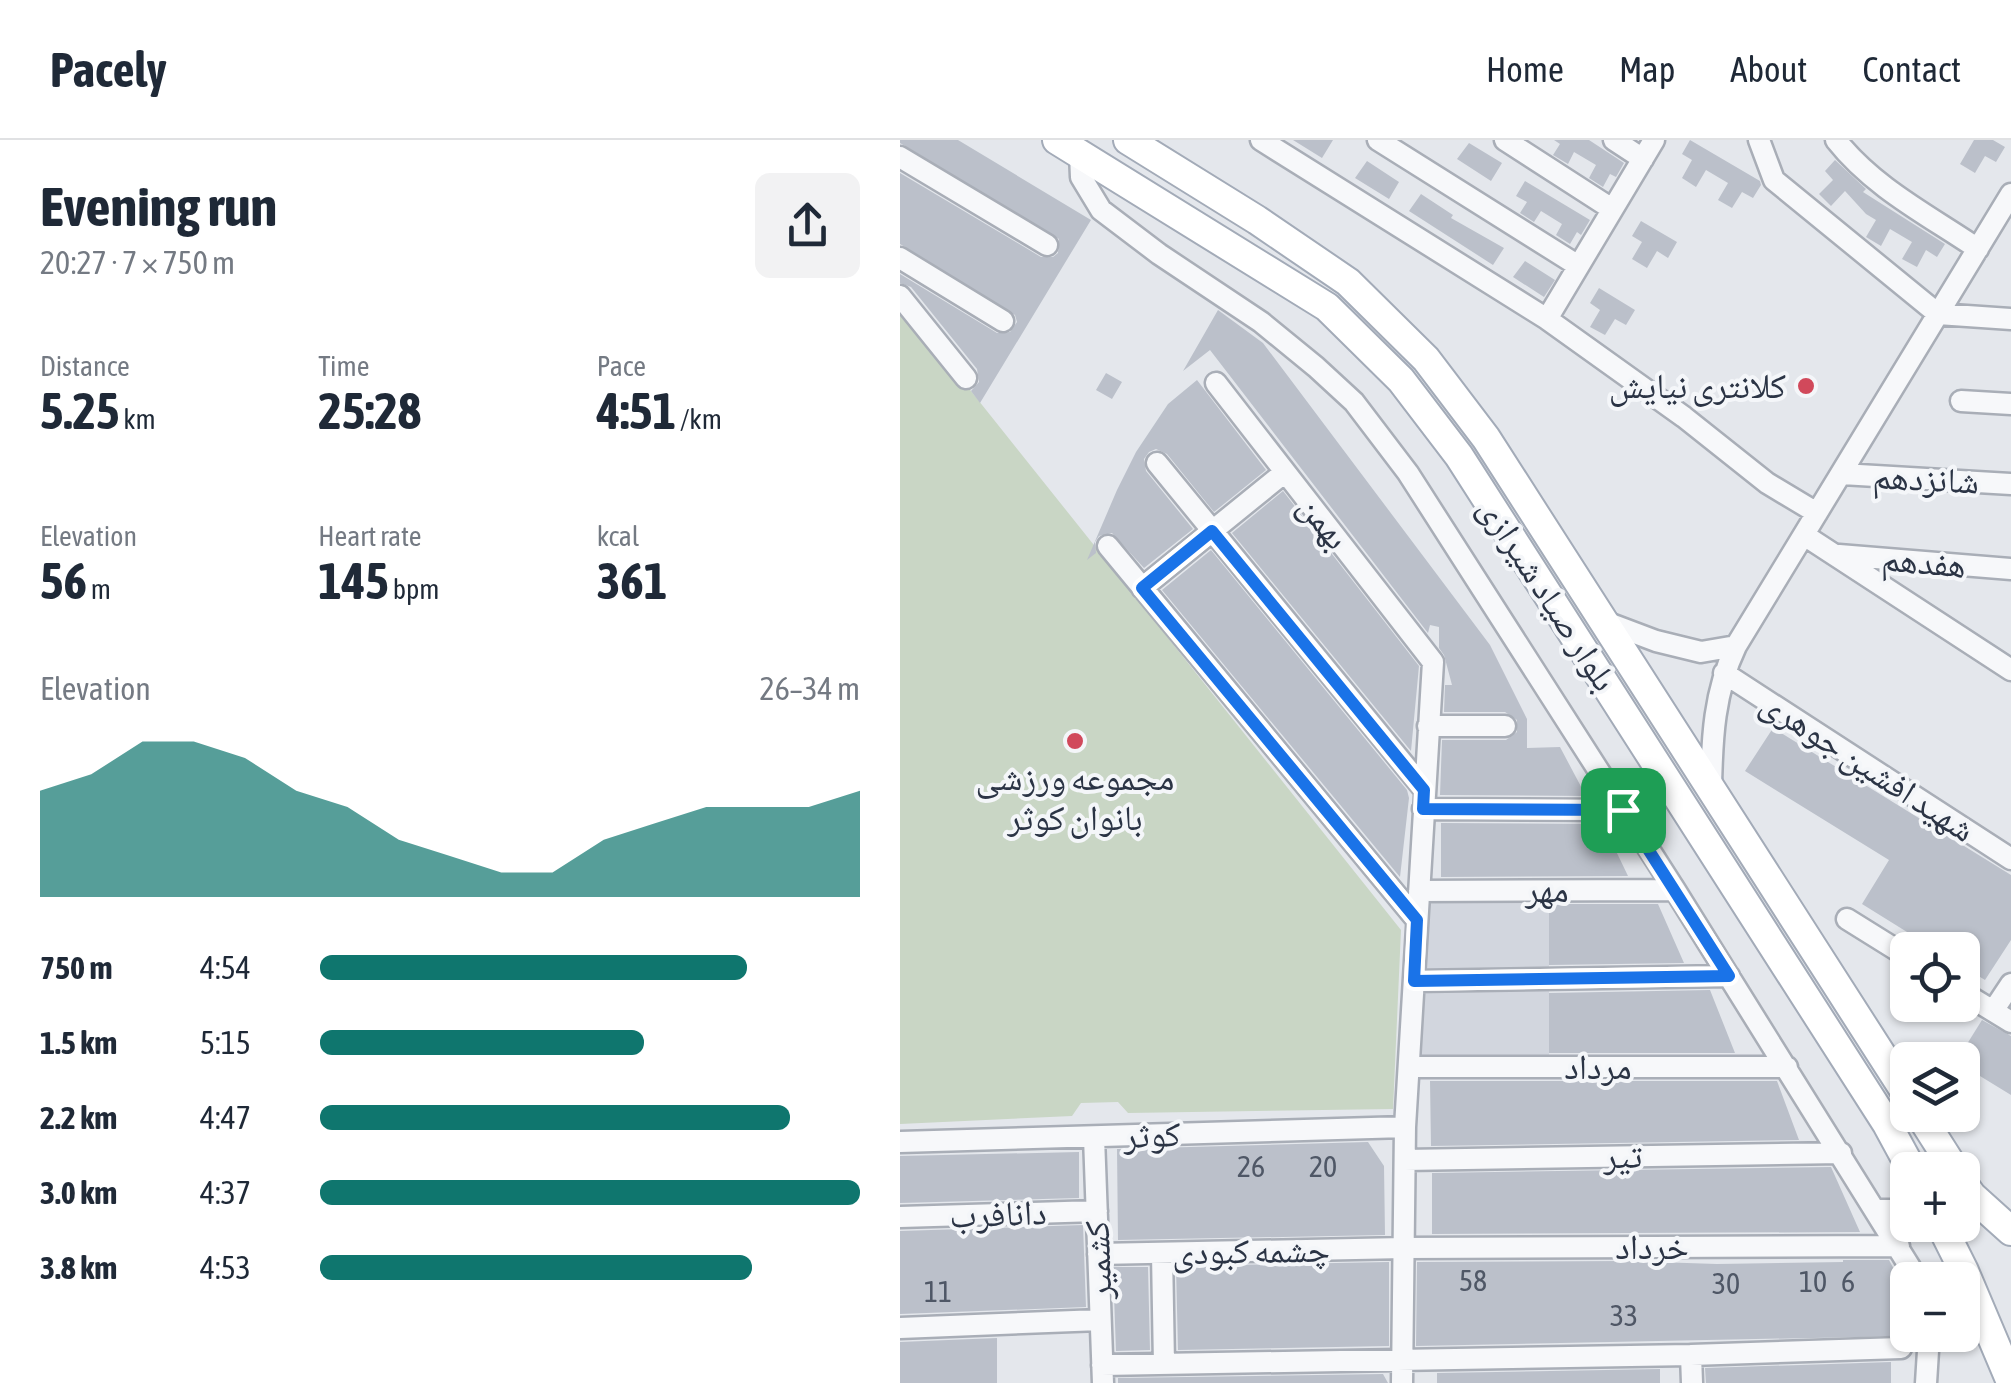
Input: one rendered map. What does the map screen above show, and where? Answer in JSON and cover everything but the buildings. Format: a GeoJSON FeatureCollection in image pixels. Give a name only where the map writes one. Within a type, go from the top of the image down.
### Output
{"type":"FeatureCollection","features":[{"type":"Feature","properties":{"kind":"main road","name":"بلوار صیاد شیرازی"},"geometry":{"type":"LineString","coordinates":[[1128,140],[1154,150],[1348,282],[1426,359],[1486,438],[1890,1068]]}},
{"type":"Feature","properties":{"kind":"main road","name":"بلوار صیاد شیرازی"},"geometry":{"type":"LineString","coordinates":[[1068,147],[1327,307],[1401,380],[1460,456],[1902,1152]]}},
{"type":"Feature","properties":{"kind":"main road"},"geometry":{"type":"LineString","coordinates":[[1238,249],[1258,220]]}},
{"type":"Feature","properties":{"kind":"main road"},"geometry":{"type":"LineString","coordinates":[[1980,1203],[2011,1231]]}},
{"type":"Feature","properties":{"kind":"main road"},"geometry":{"type":"LineString","coordinates":[[1950,1242],[2011,1382]]}},
{"type":"Feature","properties":{"kind":"street"},"geometry":{"type":"LineString","coordinates":[[1260,140],[1547,319],[1768,483],[1817,513]]}},
{"type":"Feature","properties":{"kind":"street"},"geometry":{"type":"LineString","coordinates":[[1378,140],[1577,265]]}},
{"type":"Feature","properties":{"kind":"street"},"geometry":{"type":"LineString","coordinates":[[1505,140],[1612,209]]}},
{"type":"Feature","properties":{"kind":"street"},"geometry":{"type":"LineString","coordinates":[[1547,319],[1648,149],[1614,140]]}},
{"type":"Feature","properties":{"kind":"street"},"geometry":{"type":"LineString","coordinates":[[1759,140],[1774,180],[1938,314],[2011,319]]}},
{"type":"Feature","properties":{"kind":"street"},"geometry":{"type":"LineString","coordinates":[[1836,140],[1853,162],[1882,187],[1978,248]]}},
{"type":"Feature","properties":{"kind":"street"},"geometry":{"type":"LineString","coordinates":[[1068,147],[1101,210],[1261,322],[1354,402],[1408,473],[1908,1262]]}},
{"type":"Feature","properties":{"kind":"street"},"geometry":{"type":"LineString","coordinates":[[900,158],[1046,245]]}},
{"type":"Feature","properties":{"kind":"street"},"geometry":{"type":"LineString","coordinates":[[1712,790],[1712,741],[1724,673],[1736,646],[2011,194]]}},
{"type":"Feature","properties":{"kind":"street"},"geometry":{"type":"LineString","coordinates":[[900,258],[1004,322]]}},
{"type":"Feature","properties":{"kind":"street"},"geometry":{"type":"LineString","coordinates":[[900,296],[966,378]]}},
{"type":"Feature","properties":{"kind":"street","name":"بهمن"},"geometry":{"type":"LineString","coordinates":[[1216,383],[1433,662],[1428,726]]}},
{"type":"Feature","properties":{"kind":"street"},"geometry":{"type":"LineString","coordinates":[[1962,401],[2011,404]]}},
{"type":"Feature","properties":{"kind":"street"},"geometry":{"type":"LineString","coordinates":[[1157,463],[1423,799],[1623,810]]}},
{"type":"Feature","properties":{"kind":"street"},"geometry":{"type":"LineString","coordinates":[[1142,588],[1285,472]]}},
{"type":"Feature","properties":{"kind":"street","name":"شانزدهم"},"geometry":{"type":"LineString","coordinates":[[1842,474],[2011,484]]}},
{"type":"Feature","properties":{"kind":"street"},"geometry":{"type":"LineString","coordinates":[[1804,534],[2011,670]]}},
{"type":"Feature","properties":{"kind":"street"},"geometry":{"type":"LineString","coordinates":[[1108,546],[1417,920]]}},
{"type":"Feature","properties":{"kind":"street","name":"هفدهم"},"geometry":{"type":"LineString","coordinates":[[1837,554],[2011,569]]}},
{"type":"Feature","properties":{"kind":"street"},"geometry":{"type":"LineString","coordinates":[[1603,621],[1656,641],[1701,652],[1736,646]]}},
{"type":"Feature","properties":{"kind":"street","name":"شهید افشین جوهری"},"geometry":{"type":"LineString","coordinates":[[1724,673],[2011,859]]}},
{"type":"Feature","properties":{"kind":"street"},"geometry":{"type":"LineString","coordinates":[[1402,1383],[1405,1128],[1428,726],[1505,726]]}},
{"type":"Feature","properties":{"kind":"street","name":"مهر"},"geometry":{"type":"LineString","coordinates":[[1419,891],[1675,890]]}},
{"type":"Feature","properties":{"kind":"street"},"geometry":{"type":"LineString","coordinates":[[1848,919],[1890,946]]}},
{"type":"Feature","properties":{"kind":"street"},"geometry":{"type":"LineString","coordinates":[[1414,981],[1729,976]]}},
{"type":"Feature","properties":{"kind":"street"},"geometry":{"type":"LineString","coordinates":[[1992,1011],[2011,984]]}},
{"type":"Feature","properties":{"kind":"street"},"geometry":{"type":"LineString","coordinates":[[1980,1003],[2011,1022]]}},
{"type":"Feature","properties":{"kind":"street","name":"مرداد"},"geometry":{"type":"LineString","coordinates":[[1410,1067],[1786,1068]]}},
{"type":"Feature","properties":{"kind":"street","name":"کوثر"},"geometry":{"type":"LineString","coordinates":[[900,1142],[1405,1128]]}},
{"type":"Feature","properties":{"kind":"street","name":"کشمیر"},"geometry":{"type":"LineString","coordinates":[[1094,1137],[1102,1374]]}},
{"type":"Feature","properties":{"kind":"street","name":"تیر"},"geometry":{"type":"LineString","coordinates":[[1405,1160],[1841,1153]]}},
{"type":"Feature","properties":{"kind":"street"},"geometry":{"type":"LineString","coordinates":[[1876,1210],[1890,1210]]}},
{"type":"Feature","properties":{"kind":"street","name":"دانافرب"},"geometry":{"type":"LineString","coordinates":[[900,1216],[1097,1211]]}},
{"type":"Feature","properties":{"kind":"street","name":"خرداد"},"geometry":{"type":"LineString","coordinates":[[1404,1248],[1899,1246]]}},
{"type":"Feature","properties":{"kind":"street","name":"چشمه کبودی"},"geometry":{"type":"LineString","coordinates":[[1098,1254],[1404,1248]]}},
{"type":"Feature","properties":{"kind":"street"},"geometry":{"type":"LineString","coordinates":[[1162,1253],[1164,1364]]}},
{"type":"Feature","properties":{"kind":"street"},"geometry":{"type":"LineString","coordinates":[[900,1328],[1100,1320]]}},
{"type":"Feature","properties":{"kind":"street"},"geometry":{"type":"LineString","coordinates":[[1102,1374],[1164,1364],[1890,1348]]}},
{"type":"Feature","properties":{"kind":"street"},"geometry":{"type":"LineString","coordinates":[[1926,1383],[1928,1352]]}},
{"type":"Feature","properties":{"kind":"street"},"geometry":{"type":"LineString","coordinates":[[1691,1355],[1692,1383]]}},
{"type":"Feature","properties":{"kind":"shaded area"},"geometry":{"type":"Polygon","coordinates":[[[1549,897],[1549,974],[1430,974],[1423,967],[1424,898],[1549,897]]]}},
{"type":"Feature","properties":{"kind":"shaded area"},"geometry":{"type":"Polygon","coordinates":[[[1549,987],[1549,1064],[1428,1063],[1421,1055],[1422,989],[1549,987]]]}},
{"type":"Feature","properties":{"kind":"green space","name":"مجموعه ورزشی بانوان کوثر"},"geometry":{"type":"Polygon","coordinates":[[[900,302],[1401,930],[1393,1109],[1128,1113],[1118,1102],[1081,1103],[1072,1116],[900,1124],[900,302]]]}},
{"type":"Feature","properties":{"kind":"place","name":"کلانتری نیایش"},"geometry":{"type":"Point","coordinates":[1806,386]}},
{"type":"Feature","properties":{"kind":"place","name":"مجموعه ورزشی بانوان کوثر"},"geometry":{"type":"Point","coordinates":[1075,741]}},
{"type":"Feature","properties":{"kind":"route"},"geometry":{"type":"LineString","coordinates":[[1212,531],[1424,790],[1423,809],[1623,810],[1729,976],[1414,981],[1417,920],[1142,588],[1212,531]]}}]}
